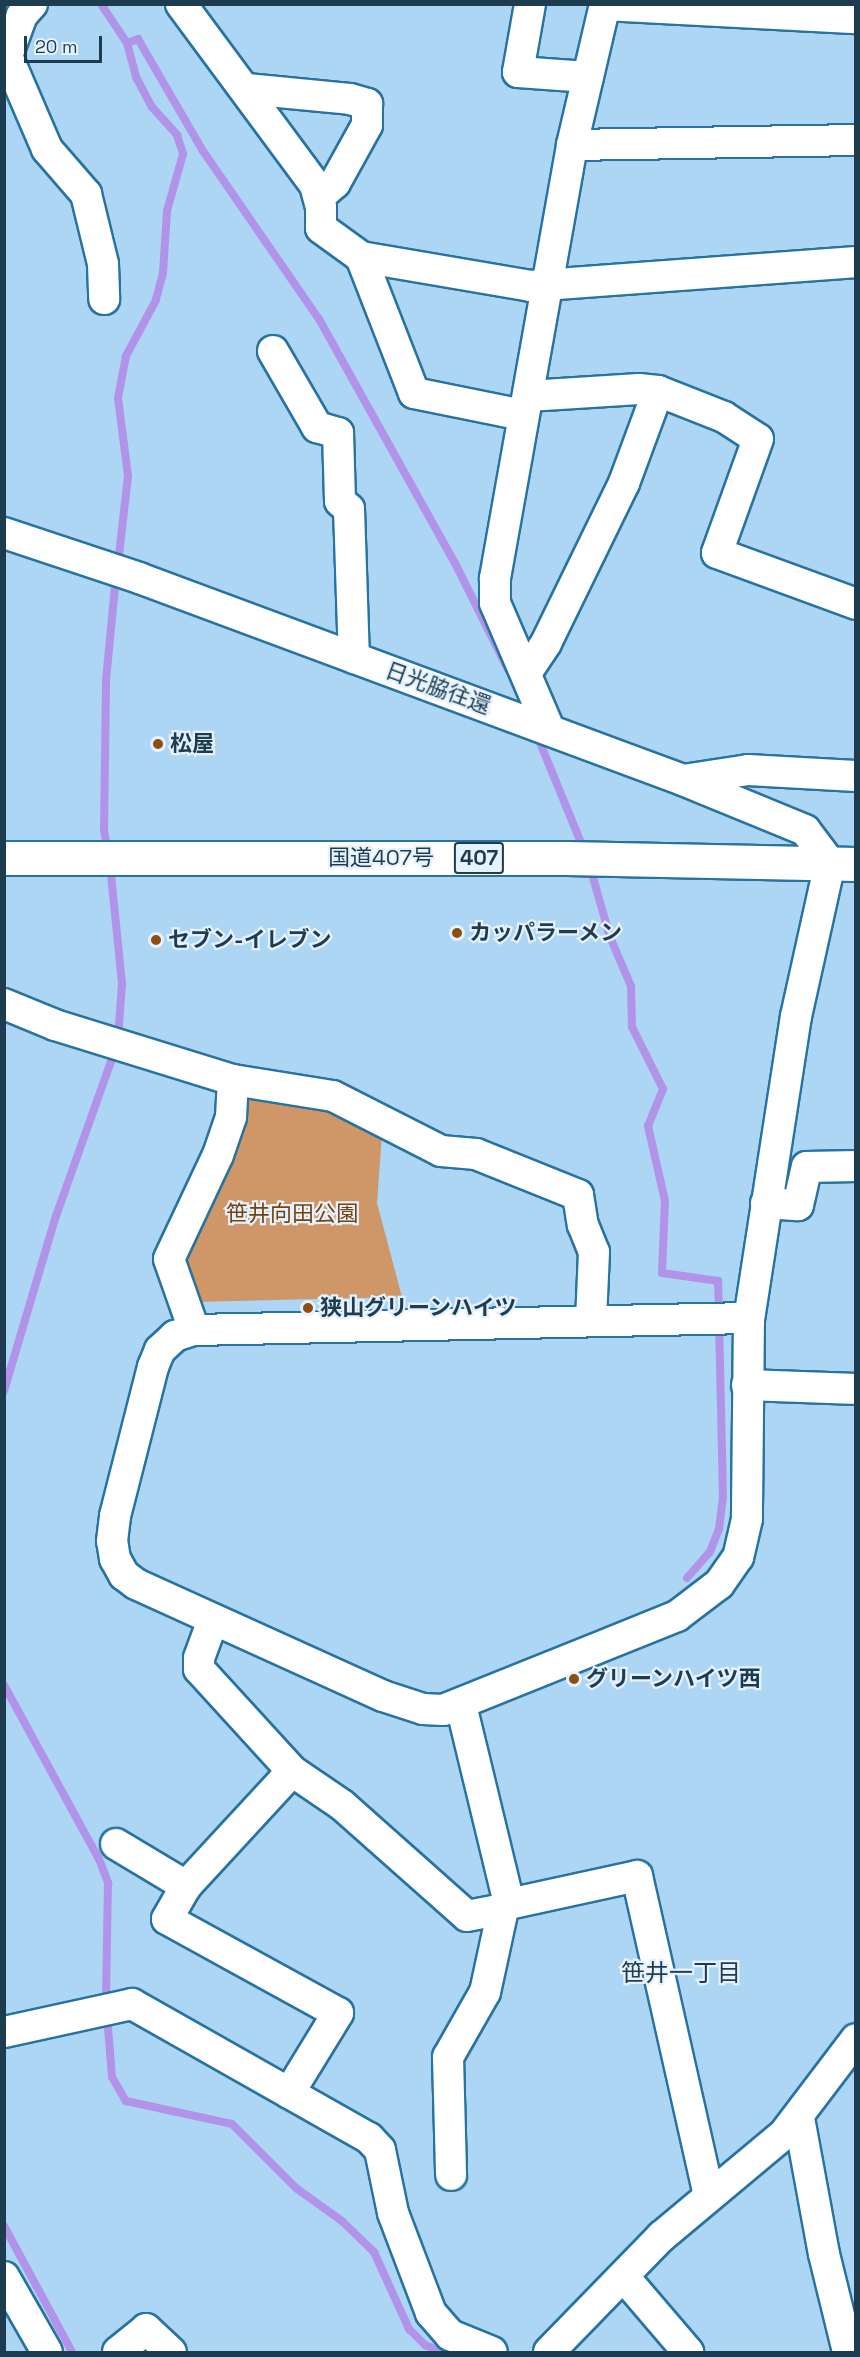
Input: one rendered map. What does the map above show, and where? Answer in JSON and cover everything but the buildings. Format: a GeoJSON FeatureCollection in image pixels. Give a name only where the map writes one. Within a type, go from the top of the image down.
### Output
{"type":"FeatureCollection","features":[{"type":"Feature","properties":{"kind":"highway","name":"国道407号"},"geometry":{"type":"LineString","coordinates":[[4,858],[567,858],[842,864]]}},
{"type":"Feature","properties":{"kind":"street"},"geometry":{"type":"LineString","coordinates":[[32,4],[22,15],[6,56],[47,149],[86,194],[103,264],[104,299]]}},
{"type":"Feature","properties":{"kind":"street"},"geometry":{"type":"LineString","coordinates":[[181,4],[247,89],[315,186],[319,197],[321,228],[361,257],[530,286],[855,262]]}},
{"type":"Feature","properties":{"kind":"street"},"geometry":{"type":"LineString","coordinates":[[530,4],[518,72],[588,77]]}},
{"type":"Feature","properties":{"kind":"street"},"geometry":{"type":"LineString","coordinates":[[548,729],[526,672],[495,603],[495,578],[572,145],[605,5],[803,10],[855,18]]}},
{"type":"Feature","properties":{"kind":"street"},"geometry":{"type":"LineString","coordinates":[[247,89],[350,99],[367,104],[367,124],[335,183],[319,197]]}},
{"type":"Feature","properties":{"kind":"street"},"geometry":{"type":"LineString","coordinates":[[572,145],[855,140]]}},
{"type":"Feature","properties":{"kind":"street"},"geometry":{"type":"LineString","coordinates":[[361,257],[414,393],[526,405],[639,389],[658,391],[724,417],[759,439],[717,553],[855,604]]}},
{"type":"Feature","properties":{"kind":"street"},"geometry":{"type":"LineString","coordinates":[[273,351],[316,427],[338,433],[340,501],[349,509],[354,658]]}},
{"type":"Feature","properties":{"kind":"street"},"geometry":{"type":"LineString","coordinates":[[526,672],[546,643],[624,483],[658,391]]}},
{"type":"Feature","properties":{"kind":"street","name":"日光脇往還"},"geometry":{"type":"LineString","coordinates":[[4,533],[139,578],[683,780],[805,830],[842,864]]}},
{"type":"Feature","properties":{"kind":"street"},"geometry":{"type":"LineString","coordinates":[[683,780],[748,770],[855,776]]}},
{"type":"Feature","properties":{"kind":"street"},"geometry":{"type":"LineString","coordinates":[[749,1318],[194,1330],[175,1336],[160,1350],[153,1367],[112,1541],[115,1559],[124,1575],[213,1620],[401,1704],[443,1710],[461,1705],[677,1617],[718,1584],[738,1557],[747,1519],[749,1318],[796,1016],[842,864]]}},
{"type":"Feature","properties":{"kind":"street"},"geometry":{"type":"LineString","coordinates":[[4,1004],[55,1025],[233,1080],[333,1096],[441,1151],[476,1154],[578,1196],[583,1225],[594,1252],[591,1321]]}},
{"type":"Feature","properties":{"kind":"street"},"geometry":{"type":"LineString","coordinates":[[194,1330],[169,1259],[218,1155],[231,1117],[233,1080]]}},
{"type":"Feature","properties":{"kind":"street"},"geometry":{"type":"LineString","coordinates":[[766,1203],[798,1205],[807,1167],[855,1166]]}},
{"type":"Feature","properties":{"kind":"street"},"geometry":{"type":"LineString","coordinates":[[747,1384],[855,1389]]}},
{"type":"Feature","properties":{"kind":"street"},"geometry":{"type":"LineString","coordinates":[[213,1620],[199,1658],[199,1669],[292,1771],[342,1805],[467,1916],[637,1876],[709,2194]]}},
{"type":"Feature","properties":{"kind":"street"},"geometry":{"type":"LineString","coordinates":[[451,2175],[448,2057],[485,1992],[506,1906],[461,1705]]}},
{"type":"Feature","properties":{"kind":"street"},"geometry":{"type":"LineString","coordinates":[[289,2093],[338,2013],[167,1919],[186,1886],[292,1771]]}},
{"type":"Feature","properties":{"kind":"street"},"geometry":{"type":"LineString","coordinates":[[116,1844],[186,1886]]}},
{"type":"Feature","properties":{"kind":"street"},"geometry":{"type":"LineString","coordinates":[[4,2032],[123,2003],[369,2138],[380,2150],[393,2213],[431,2313],[450,2335],[492,2352]]}},
{"type":"Feature","properties":{"kind":"street"},"geometry":{"type":"LineString","coordinates":[[549,2352],[662,2236],[709,2194],[742,2171],[799,2118],[855,2039]]}},
{"type":"Feature","properties":{"kind":"street"},"geometry":{"type":"LineString","coordinates":[[799,2118],[824,2254],[848,2352]]}},
{"type":"Feature","properties":{"kind":"street"},"geometry":{"type":"LineString","coordinates":[[4,2277],[47,2352]]}},
{"type":"Feature","properties":{"kind":"street"},"geometry":{"type":"LineString","coordinates":[[624,2277],[688,2352]]}},
{"type":"Feature","properties":{"kind":"street"},"geometry":{"type":"LineString","coordinates":[[118,2352],[146,2329],[171,2352]]}},
{"type":"Feature","properties":{"kind":"green space","name":"笹井向田公園"},"geometry":{"type":"Polygon","coordinates":[[[238,1092],[329,1104],[382,1134],[377,1203],[402,1297],[195,1302],[179,1251],[238,1092]]]}},
{"type":"Feature","properties":{"kind":"waterway"},"geometry":{"type":"LineString","coordinates":[[101,4],[127,43],[136,77],[152,107],[177,135],[183,154],[167,211],[163,273],[156,300],[126,356],[118,398],[128,476],[118,564]]}},
{"type":"Feature","properties":{"kind":"waterway"},"geometry":{"type":"LineString","coordinates":[[127,43],[138,39],[203,151],[319,319],[455,563],[508,670]]}},
{"type":"Feature","properties":{"kind":"waterway"},"geometry":{"type":"LineString","coordinates":[[108,851],[104,830],[106,680],[116,576]]}},
{"type":"Feature","properties":{"kind":"waterway"},"geometry":{"type":"LineString","coordinates":[[536,733],[584,850]]}},
{"type":"Feature","properties":{"kind":"waterway"},"geometry":{"type":"LineString","coordinates":[[110,865],[122,984],[118,1038]]}},
{"type":"Feature","properties":{"kind":"waterway"},"geometry":{"type":"LineString","coordinates":[[590,867],[610,937],[631,986],[632,1027],[663,1089],[648,1126],[665,1201],[662,1273],[718,1281],[719,1312]]}},
{"type":"Feature","properties":{"kind":"waterway"},"geometry":{"type":"LineString","coordinates":[[4,1391],[56,1216],[115,1050]]}},
{"type":"Feature","properties":{"kind":"waterway"},"geometry":{"type":"LineString","coordinates":[[687,1578],[710,1552],[719,1529],[723,1497],[719,1324]]}},
{"type":"Feature","properties":{"kind":"waterway"},"geometry":{"type":"LineString","coordinates":[[4,1685],[99,1859],[108,1883],[106,2003]]}},
{"type":"Feature","properties":{"kind":"waterway"},"geometry":{"type":"LineString","coordinates":[[107,2015],[112,2077],[126,2101],[232,2124],[296,2188],[342,2221],[374,2252],[409,2329],[425,2345],[442,2352]]}},
{"type":"Feature","properties":{"kind":"waterway"},"geometry":{"type":"LineString","coordinates":[[4,2226],[72,2352]]}},
{"type":"Feature","properties":{"kind":"place","name":"松屋"},"geometry":{"type":"Point","coordinates":[158,744]}},
{"type":"Feature","properties":{"kind":"place","name":"カッパラーメン"},"geometry":{"type":"Point","coordinates":[457,933]}},
{"type":"Feature","properties":{"kind":"place","name":"セブン-イレブン"},"geometry":{"type":"Point","coordinates":[156,940]}},
{"type":"Feature","properties":{"kind":"place","name":"狭山グリーンハイツ"},"geometry":{"type":"Point","coordinates":[308,1308]}},
{"type":"Feature","properties":{"kind":"place","name":"グリーンハイツ西"},"geometry":{"type":"Point","coordinates":[574,1679]}},
{"type":"Feature","properties":{"kind":"district","name":"笹井一丁目"},"geometry":{"type":"Point","coordinates":[681,1973]}}]}
